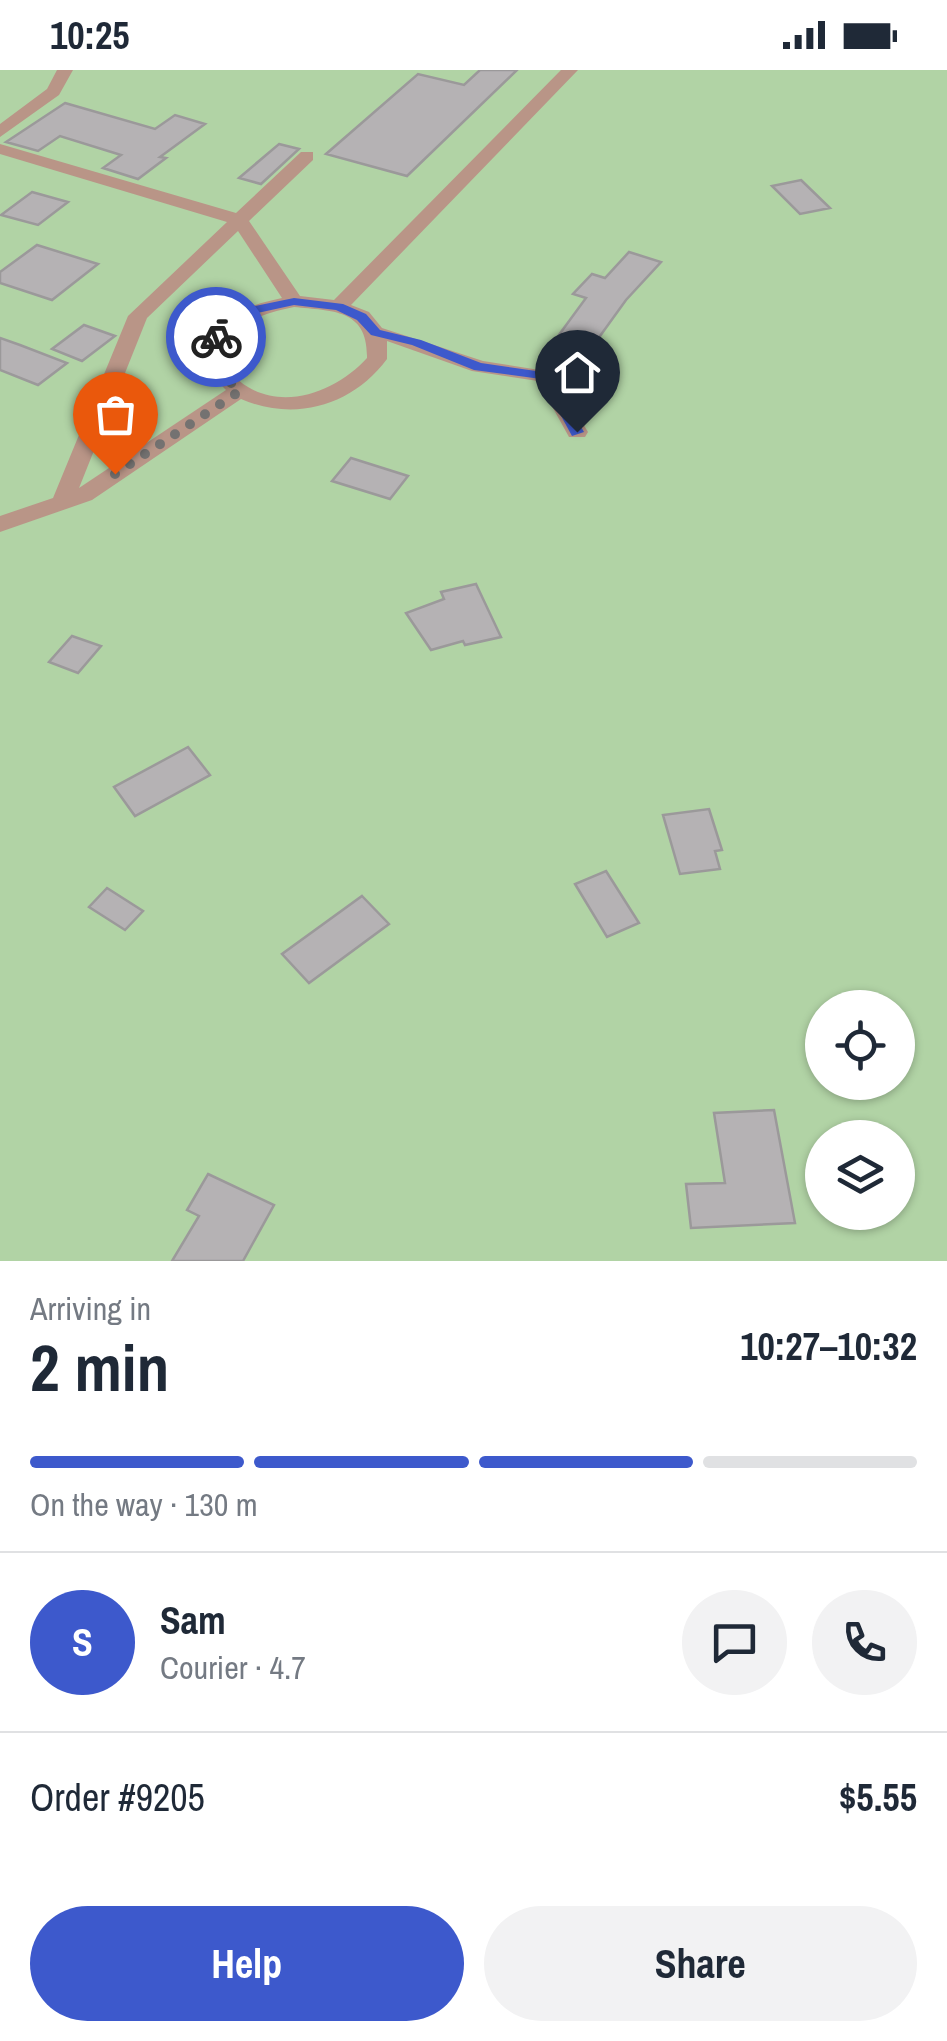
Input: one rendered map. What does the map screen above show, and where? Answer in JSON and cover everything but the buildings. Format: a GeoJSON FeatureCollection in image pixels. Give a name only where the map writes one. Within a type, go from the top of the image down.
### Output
{"type":"FeatureCollection","features":[{"type":"Feature","properties":{"kind":"lane"},"geometry":{"type":"LineString","coordinates":[[0,132],[53,92],[65,70]]}},
{"type":"Feature","properties":{"kind":"lane"},"geometry":{"type":"LineString","coordinates":[[339,306],[570,70]]}},
{"type":"Feature","properties":{"kind":"lane"},"geometry":{"type":"LineString","coordinates":[[0,149],[239,220],[294,301]]}},
{"type":"Feature","properties":{"kind":"lane"},"geometry":{"type":"LineString","coordinates":[[62,502],[138,316],[308,156]]}},
{"type":"Feature","properties":{"kind":"lane"},"geometry":{"type":"LineString","coordinates":[[376,332],[377,359],[355,384],[314,400],[266,402],[240,391],[208,362],[217,334],[249,311],[294,301],[339,306],[362,317],[376,332],[479,367],[546,376],[577,432]]}},
{"type":"Feature","properties":{"kind":"lane"},"geometry":{"type":"LineString","coordinates":[[0,524],[84,495],[240,391]]}},
{"type":"Feature","properties":{"kind":"green space"},"geometry":{"type":"Polygon","coordinates":[[[0,70],[947,70],[947,1261],[0,1261],[0,70]]]}},
{"type":"Feature","properties":{"kind":"way so far"},"geometry":{"type":"LineString","coordinates":[[115,474],[240,391],[208,362],[216,337]]}},
{"type":"Feature","properties":{"kind":"route"},"geometry":{"type":"LineString","coordinates":[[216,337],[249,311],[294,301],[339,306],[362,317],[376,332],[479,367],[546,376],[577,432]]}}]}
